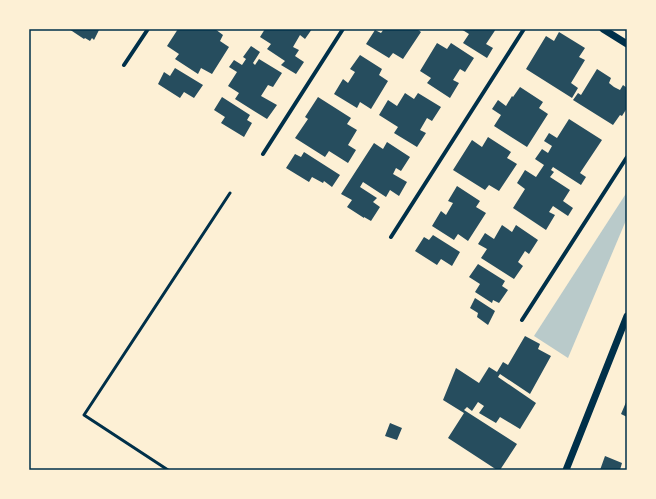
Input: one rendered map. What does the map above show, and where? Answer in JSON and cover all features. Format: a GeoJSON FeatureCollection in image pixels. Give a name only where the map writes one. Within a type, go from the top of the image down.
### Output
{"type":"FeatureCollection","features":[{"type":"Feature","properties":{"kind":"street"},"geometry":{"type":"LineString","coordinates":[[124,65],[148,29]]}},
{"type":"Feature","properties":{"kind":"street"},"geometry":{"type":"LineString","coordinates":[[263,154],[343,29]]}},
{"type":"Feature","properties":{"kind":"street"},"geometry":{"type":"LineString","coordinates":[[391,237],[524,29]]}},
{"type":"Feature","properties":{"kind":"street"},"geometry":{"type":"LineString","coordinates":[[603,29],[627,44]]}},
{"type":"Feature","properties":{"kind":"street"},"geometry":{"type":"LineString","coordinates":[[522,320],[627,157]]}},
{"type":"Feature","properties":{"kind":"street"},"geometry":{"type":"LineString","coordinates":[[566,470],[627,316]]}},
{"type":"Feature","properties":{"kind":"lane"},"geometry":{"type":"LineString","coordinates":[[168,470],[84,415],[230,193]]}},
{"type":"Feature","properties":{"kind":"shaded area"},"geometry":{"type":"Polygon","coordinates":[[[627,192],[627,218],[568,358],[534,336],[627,192]]]}},
{"type":"Feature","properties":{"kind":"building"},"geometry":{"type":"Polygon","coordinates":[[[69,29],[99,30],[94,40],[92,38],[90,41],[85,38],[84,39],[69,29]]]}},
{"type":"Feature","properties":{"kind":"building"},"geometry":{"type":"Polygon","coordinates":[[[178,29],[215,29],[223,35],[220,41],[229,47],[212,74],[201,68],[198,74],[175,59],[179,54],[167,46],[178,29]]]}},
{"type":"Feature","properties":{"kind":"building"},"geometry":{"type":"Polygon","coordinates":[[[265,29],[312,29],[305,39],[300,35],[293,47],[299,50],[295,56],[304,62],[296,74],[281,65],[285,61],[267,49],[271,44],[260,37],[265,29]]]}},
{"type":"Feature","properties":{"kind":"building"},"geometry":{"type":"Polygon","coordinates":[[[384,29],[417,29],[421,32],[403,59],[393,53],[389,58],[366,44],[375,30],[381,33],[384,29]]]}},
{"type":"Feature","properties":{"kind":"building"},"geometry":{"type":"Polygon","coordinates":[[[461,29],[496,29],[486,44],[493,48],[487,58],[463,43],[469,34],[461,29]]]}},
{"type":"Feature","properties":{"kind":"building"},"geometry":{"type":"Polygon","coordinates":[[[559,32],[585,48],[579,57],[585,60],[571,83],[578,88],[572,98],[526,69],[546,36],[554,41],[559,32]]]}},
{"type":"Feature","properties":{"kind":"building"},"geometry":{"type":"Polygon","coordinates":[[[437,43],[447,49],[451,43],[474,58],[465,72],[460,69],[453,80],[459,83],[450,98],[427,83],[431,78],[420,71],[437,43]]]}},
{"type":"Feature","properties":{"kind":"building"},"geometry":{"type":"Polygon","coordinates":[[[251,46],[260,52],[253,63],[255,65],[259,59],[282,73],[273,87],[268,85],[261,96],[277,105],[267,119],[235,99],[239,93],[228,86],[237,72],[229,67],[234,60],[242,65],[246,59],[243,57],[251,46]]]}},
{"type":"Feature","properties":{"kind":"building"},"geometry":{"type":"Polygon","coordinates":[[[360,55],[382,69],[379,75],[388,81],[371,109],[360,102],[357,108],[334,94],[343,79],[348,83],[355,72],[350,69],[360,55]]]}},
{"type":"Feature","properties":{"kind":"building"},"geometry":{"type":"Polygon","coordinates":[[[175,68],[203,85],[194,98],[184,92],[180,98],[158,84],[164,72],[170,76],[175,68]]]}},
{"type":"Feature","properties":{"kind":"building"},"geometry":{"type":"Polygon","coordinates":[[[597,69],[611,78],[609,83],[614,87],[620,90],[623,85],[627,88],[627,108],[622,116],[620,115],[613,125],[573,100],[578,93],[581,95],[597,69]]]}},
{"type":"Feature","properties":{"kind":"building"},"geometry":{"type":"Polygon","coordinates":[[[520,87],[543,102],[539,108],[548,114],[527,147],[494,126],[501,115],[492,109],[498,100],[506,106],[520,87]]]}},
{"type":"Feature","properties":{"kind":"building"},"geometry":{"type":"Polygon","coordinates":[[[405,93],[414,99],[418,93],[441,107],[432,121],[427,118],[420,130],[426,133],[417,147],[394,133],[398,127],[379,115],[388,100],[397,106],[405,93]]]}},
{"type":"Feature","properties":{"kind":"building"},"geometry":{"type":"Polygon","coordinates":[[[222,97],[250,115],[247,120],[252,123],[244,137],[221,123],[225,117],[214,110],[222,97]]]}},
{"type":"Feature","properties":{"kind":"building"},"geometry":{"type":"Polygon","coordinates":[[[318,97],[351,118],[347,124],[357,130],[348,145],[356,150],[348,163],[329,151],[325,157],[295,138],[308,119],[305,117],[318,97]]]}},
{"type":"Feature","properties":{"kind":"building"},"geometry":{"type":"Polygon","coordinates":[[[569,119],[602,140],[580,173],[586,177],[581,185],[553,167],[551,170],[554,172],[550,177],[570,190],[563,201],[573,208],[568,216],[553,206],[549,212],[555,215],[546,230],[513,208],[525,189],[517,183],[525,170],[536,177],[544,165],[535,159],[542,149],[548,153],[552,146],[544,141],[549,133],[557,138],[569,119]]]}},
{"type":"Feature","properties":{"kind":"building"},"geometry":{"type":"Polygon","coordinates":[[[488,137],[511,152],[507,158],[517,164],[499,191],[489,185],[485,190],[453,170],[472,140],[482,147],[488,137]]]}},
{"type":"Feature","properties":{"kind":"building"},"geometry":{"type":"Polygon","coordinates":[[[387,142],[410,157],[401,171],[396,168],[393,174],[407,182],[399,196],[390,190],[386,197],[363,182],[360,187],[377,198],[373,202],[380,207],[371,221],[347,207],[352,200],[341,194],[374,143],[383,149],[387,142]]]}},
{"type":"Feature","properties":{"kind":"building"},"geometry":{"type":"Polygon","coordinates":[[[304,152],[340,175],[332,187],[324,181],[323,183],[312,177],[309,182],[286,168],[295,154],[301,157],[304,152]]]}},
{"type":"Feature","properties":{"kind":"building"},"geometry":{"type":"Polygon","coordinates":[[[457,186],[480,201],[476,207],[486,213],[468,241],[458,234],[454,240],[432,226],[441,211],[446,215],[453,203],[448,201],[457,186]]]}},
{"type":"Feature","properties":{"kind":"building"},"geometry":{"type":"Polygon","coordinates":[[[502,225],[512,232],[516,225],[538,240],[529,254],[525,251],[518,262],[523,266],[514,279],[481,258],[487,249],[478,244],[485,233],[494,239],[502,225]]]}},
{"type":"Feature","properties":{"kind":"building"},"geometry":{"type":"Polygon","coordinates":[[[433,235],[460,252],[452,266],[441,259],[437,265],[415,251],[424,237],[429,240],[433,235]]]}},
{"type":"Feature","properties":{"kind":"building"},"geometry":{"type":"Polygon","coordinates":[[[478,264],[505,281],[502,286],[508,290],[499,303],[493,300],[492,303],[475,292],[480,284],[469,277],[478,264]]]}},
{"type":"Feature","properties":{"kind":"building"},"geometry":{"type":"Polygon","coordinates":[[[475,298],[495,311],[488,325],[477,317],[478,313],[470,308],[475,298]]]}},
{"type":"Feature","properties":{"kind":"building"},"geometry":{"type":"Polygon","coordinates":[[[525,336],[540,344],[538,349],[551,356],[530,394],[500,374],[498,377],[536,403],[520,429],[500,417],[496,423],[479,413],[484,406],[478,402],[472,411],[467,407],[464,410],[517,444],[500,470],[497,470],[448,438],[464,413],[443,400],[456,368],[479,383],[489,367],[497,372],[503,362],[508,365],[525,336]]]}},
{"type":"Feature","properties":{"kind":"building"},"geometry":{"type":"Polygon","coordinates":[[[627,400],[627,417],[621,414],[627,400]]]}},
{"type":"Feature","properties":{"kind":"building"},"geometry":{"type":"Polygon","coordinates":[[[390,423],[402,428],[397,440],[385,436],[390,423]]]}},
{"type":"Feature","properties":{"kind":"building"},"geometry":{"type":"Polygon","coordinates":[[[605,456],[622,463],[620,470],[600,470],[605,456]]]}}]}
